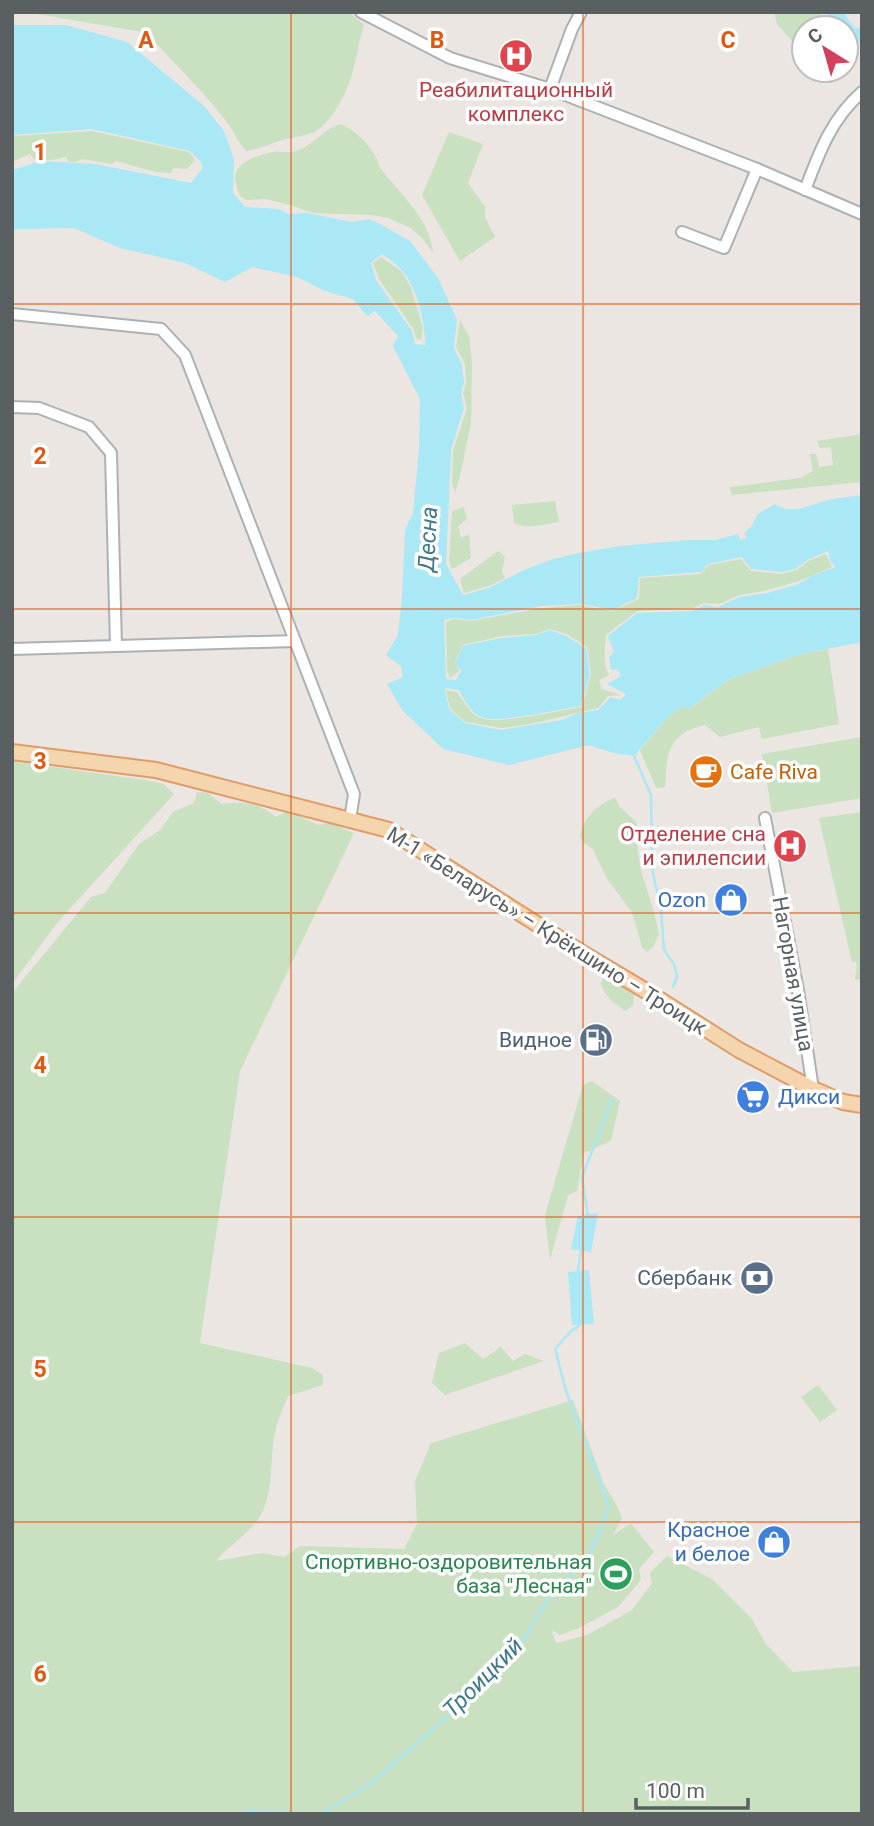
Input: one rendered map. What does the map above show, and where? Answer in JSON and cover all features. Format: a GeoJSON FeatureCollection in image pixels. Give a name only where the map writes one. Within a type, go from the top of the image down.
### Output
{"type":"FeatureCollection","features":[{"type":"Feature","properties":{"kind":"main road","name":"М-1 «Беларусь» – Крёкшино – Троицк"},"geometry":{"type":"LineString","coordinates":[[12,752],[156,770],[389,830],[739,1050],[813,1089],[843,1102],[862,1105]]}},
{"type":"Feature","properties":{"kind":"street"},"geometry":{"type":"LineString","coordinates":[[361,12],[450,58],[550,89],[757,169],[862,214]]}},
{"type":"Feature","properties":{"kind":"street"},"geometry":{"type":"LineString","coordinates":[[550,89],[581,12]]}},
{"type":"Feature","properties":{"kind":"street"},"geometry":{"type":"LineString","coordinates":[[805,190],[829,131],[862,92]]}},
{"type":"Feature","properties":{"kind":"street"},"geometry":{"type":"LineString","coordinates":[[682,232],[724,248],[757,169]]}},
{"type":"Feature","properties":{"kind":"street"},"geometry":{"type":"LineString","coordinates":[[12,314],[161,329],[185,355],[354,794],[350,820]]}},
{"type":"Feature","properties":{"kind":"street"},"geometry":{"type":"LineString","coordinates":[[12,407],[39,408],[89,427],[111,453],[116,646]]}},
{"type":"Feature","properties":{"kind":"street"},"geometry":{"type":"LineString","coordinates":[[12,649],[295,641]]}},
{"type":"Feature","properties":{"kind":"street","name":"Нагорная улица"},"geometry":{"type":"LineString","coordinates":[[765,818],[798,989],[813,1089]]}},
{"type":"Feature","properties":{"kind":"green space"},"geometry":{"type":"Polygon","coordinates":[[[25,12],[351,12],[364,25],[349,83],[331,117],[310,133],[246,151],[217,109],[152,39],[137,31],[25,12]]]}},
{"type":"Feature","properties":{"kind":"green space"},"geometry":{"type":"Polygon","coordinates":[[[774,12],[820,14],[790,14],[790,38],[777,24],[774,12]]]}},
{"type":"Feature","properties":{"kind":"green space"},"geometry":{"type":"Polygon","coordinates":[[[341,124],[366,143],[383,171],[415,210],[427,230],[433,253],[411,228],[388,218],[313,213],[266,199],[246,200],[240,196],[235,179],[243,164],[254,157],[272,152],[299,150],[341,124]]]}},
{"type":"Feature","properties":{"kind":"green space"},"geometry":{"type":"Polygon","coordinates":[[[92,131],[189,152],[195,160],[187,169],[174,168],[170,173],[116,161],[112,164],[82,159],[69,162],[66,156],[54,160],[34,159],[30,154],[12,162],[12,136],[92,131]]]}},
{"type":"Feature","properties":{"kind":"green space"},"geometry":{"type":"Polygon","coordinates":[[[449,132],[483,144],[468,183],[485,207],[485,217],[495,237],[460,261],[422,195],[449,132]]]}},
{"type":"Feature","properties":{"kind":"green space"},"geometry":{"type":"Polygon","coordinates":[[[381,257],[401,271],[411,287],[423,329],[421,340],[416,338],[414,330],[379,279],[373,263],[381,257]]]}},
{"type":"Feature","properties":{"kind":"green space"},"geometry":{"type":"Polygon","coordinates":[[[460,320],[469,336],[472,362],[471,423],[455,493],[452,484],[453,451],[467,408],[463,393],[466,383],[465,364],[456,347],[460,320]]]}},
{"type":"Feature","properties":{"kind":"green space"},"geometry":{"type":"Polygon","coordinates":[[[862,434],[862,482],[732,495],[730,487],[800,478],[813,471],[810,454],[816,454],[819,467],[833,465],[831,447],[820,448],[817,441],[862,434]]]}},
{"type":"Feature","properties":{"kind":"green space"},"geometry":{"type":"Polygon","coordinates":[[[555,501],[559,522],[530,526],[514,523],[512,505],[555,501]]]}},
{"type":"Feature","properties":{"kind":"green space"},"geometry":{"type":"Polygon","coordinates":[[[464,507],[467,519],[458,526],[461,538],[469,534],[471,558],[452,569],[449,561],[452,511],[464,507]]]}},
{"type":"Feature","properties":{"kind":"green space"},"geometry":{"type":"Polygon","coordinates":[[[498,551],[505,556],[502,571],[505,578],[464,593],[460,579],[498,551]]]}},
{"type":"Feature","properties":{"kind":"green space"},"geometry":{"type":"Polygon","coordinates":[[[826,554],[832,567],[799,581],[740,595],[719,604],[703,603],[694,608],[637,611],[606,635],[605,660],[609,675],[599,680],[602,689],[621,695],[608,696],[598,708],[502,728],[465,722],[450,708],[446,690],[457,692],[475,715],[492,720],[582,707],[591,674],[587,647],[567,634],[550,629],[536,634],[502,636],[463,645],[455,662],[459,671],[450,678],[447,671],[446,622],[579,605],[612,611],[639,599],[640,578],[700,574],[709,565],[741,559],[751,571],[781,574],[797,570],[808,561],[826,554]]]}},
{"type":"Feature","properties":{"kind":"green space"},"geometry":{"type":"Polygon","coordinates":[[[828,649],[839,724],[762,739],[759,727],[720,737],[705,725],[692,729],[676,740],[669,755],[665,787],[656,788],[640,750],[669,716],[684,705],[688,710],[728,680],[797,655],[828,649]]]}},
{"type":"Feature","properties":{"kind":"green space"},"geometry":{"type":"Polygon","coordinates":[[[862,737],[862,798],[772,813],[762,754],[862,737]]]}},
{"type":"Feature","properties":{"kind":"green space"},"geometry":{"type":"Polygon","coordinates":[[[12,761],[145,780],[164,784],[174,794],[57,923],[12,984],[12,761]]]}},
{"type":"Feature","properties":{"kind":"green space"},"geometry":{"type":"Polygon","coordinates":[[[197,792],[208,793],[222,804],[250,804],[263,808],[276,817],[288,811],[318,825],[329,823],[354,833],[240,1071],[200,1343],[312,1368],[323,1375],[323,1385],[288,1396],[275,1432],[270,1487],[264,1508],[249,1530],[216,1561],[262,1553],[284,1557],[300,1546],[404,1549],[417,1524],[415,1481],[431,1443],[573,1400],[604,1484],[622,1518],[613,1535],[631,1523],[654,1552],[639,1569],[641,1580],[618,1607],[560,1635],[552,1630],[556,1643],[587,1635],[632,1610],[652,1583],[650,1573],[667,1556],[712,1579],[752,1619],[765,1643],[793,1672],[862,1666],[862,1814],[12,1814],[12,993],[91,897],[105,893],[139,844],[160,830],[173,812],[194,803],[197,792]]]}},
{"type":"Feature","properties":{"kind":"green space"},"geometry":{"type":"Polygon","coordinates":[[[615,798],[637,824],[641,871],[659,934],[653,947],[647,952],[642,947],[632,912],[607,879],[593,849],[580,837],[584,824],[592,813],[615,798]]]}},
{"type":"Feature","properties":{"kind":"green space"},"geometry":{"type":"Polygon","coordinates":[[[862,812],[862,979],[855,980],[857,964],[852,962],[819,818],[862,812]]]}},
{"type":"Feature","properties":{"kind":"green space"},"geometry":{"type":"Polygon","coordinates":[[[605,971],[635,988],[633,1005],[625,1011],[611,1000],[601,984],[605,971]]]}},
{"type":"Feature","properties":{"kind":"green space"},"geometry":{"type":"Polygon","coordinates":[[[592,1081],[620,1101],[611,1141],[584,1153],[577,1191],[568,1195],[550,1260],[545,1215],[583,1085],[592,1081]]]}},
{"type":"Feature","properties":{"kind":"green space"},"geometry":{"type":"Polygon","coordinates":[[[465,1343],[483,1359],[501,1347],[513,1361],[525,1354],[544,1361],[445,1395],[432,1383],[439,1353],[465,1343]]]}},
{"type":"Feature","properties":{"kind":"green space"},"geometry":{"type":"Polygon","coordinates":[[[818,1385],[837,1410],[820,1422],[801,1397],[818,1385]]]}},
{"type":"Feature","properties":{"kind":"water"},"geometry":{"type":"Polygon","coordinates":[[[12,25],[66,25],[127,42],[204,106],[224,131],[234,159],[233,193],[245,207],[279,209],[288,214],[307,213],[352,222],[368,219],[410,241],[438,278],[457,320],[454,348],[462,365],[464,383],[461,393],[464,408],[451,450],[446,564],[463,595],[489,588],[550,560],[579,553],[620,546],[715,540],[738,534],[740,540],[747,538],[744,533],[758,514],[775,504],[794,509],[862,495],[862,642],[797,655],[728,680],[687,710],[684,705],[669,716],[634,756],[589,745],[509,765],[443,749],[402,710],[387,684],[403,677],[401,666],[386,655],[398,635],[405,530],[413,513],[419,449],[420,399],[393,346],[398,336],[375,311],[367,316],[353,299],[325,291],[297,277],[252,267],[225,282],[185,263],[120,248],[74,228],[12,231],[12,170],[40,161],[95,164],[191,183],[203,168],[190,151],[92,129],[12,135],[12,25]],[[382,254],[371,263],[376,280],[412,331],[415,344],[425,345],[422,317],[412,287],[401,269],[382,254]],[[828,551],[807,560],[795,569],[782,572],[751,569],[742,557],[708,564],[701,572],[639,577],[637,598],[613,610],[580,604],[542,606],[470,620],[444,620],[446,679],[456,680],[461,671],[455,663],[463,646],[501,638],[536,635],[550,630],[586,648],[590,674],[581,706],[516,717],[484,718],[472,710],[459,690],[445,688],[449,709],[465,723],[501,730],[562,720],[578,713],[598,710],[611,697],[620,700],[626,694],[607,684],[621,676],[618,670],[611,669],[609,657],[614,652],[608,636],[637,613],[693,611],[704,605],[718,607],[740,597],[799,584],[811,576],[836,567],[830,561],[828,551]]]}},
{"type":"Feature","properties":{"kind":"water"},"geometry":{"type":"Polygon","coordinates":[[[598,1213],[591,1252],[571,1249],[578,1216],[598,1213]]]}},
{"type":"Feature","properties":{"kind":"water"},"geometry":{"type":"Polygon","coordinates":[[[589,1270],[594,1324],[572,1325],[568,1272],[589,1270]]]}},
{"type":"Feature","properties":{"kind":"waterway","name":"Десна"},"geometry":{"type":"LineString","coordinates":[[834,12],[852,36],[862,35]]}},
{"type":"Feature","properties":{"kind":"waterway","name":"Троицкий"},"geometry":{"type":"LineString","coordinates":[[634,756],[651,795],[653,873],[661,910],[664,950],[674,964],[677,976],[673,987]]}},
{"type":"Feature","properties":{"kind":"waterway","name":"Троицкий"},"geometry":{"type":"LineString","coordinates":[[588,1216],[582,1177],[612,1099]]}},
{"type":"Feature","properties":{"kind":"waterway","name":"Троицкий"},"geometry":{"type":"LineString","coordinates":[[578,1271],[581,1250]]}},
{"type":"Feature","properties":{"kind":"waterway","name":"Троицкий"},"geometry":{"type":"LineString","coordinates":[[242,1814],[246,1811],[323,1813],[373,1782],[479,1688],[523,1641],[545,1603],[590,1554],[609,1506],[566,1391],[555,1349],[580,1325]]}},
{"type":"Feature","properties":{"kind":"place","name":"Реабилитационный комплекс"},"geometry":{"type":"Point","coordinates":[516,56]}},
{"type":"Feature","properties":{"kind":"place","name":"Cafe Riva"},"geometry":{"type":"Point","coordinates":[706,772]}},
{"type":"Feature","properties":{"kind":"place","name":"Отделение сна и эпилепсии"},"geometry":{"type":"Point","coordinates":[790,846]}},
{"type":"Feature","properties":{"kind":"place","name":"Ozon"},"geometry":{"type":"Point","coordinates":[731,900]}},
{"type":"Feature","properties":{"kind":"place","name":"Видное"},"geometry":{"type":"Point","coordinates":[596,1040]}},
{"type":"Feature","properties":{"kind":"place","name":"Дикси"},"geometry":{"type":"Point","coordinates":[753,1097]}},
{"type":"Feature","properties":{"kind":"place","name":"Сбербанк"},"geometry":{"type":"Point","coordinates":[757,1278]}},
{"type":"Feature","properties":{"kind":"place","name":"Красное и белое"},"geometry":{"type":"Point","coordinates":[774,1542]}},
{"type":"Feature","properties":{"kind":"place","name":"Спортивно-оздоровительная база \"Лесная\""},"geometry":{"type":"Point","coordinates":[616,1574]}}]}
